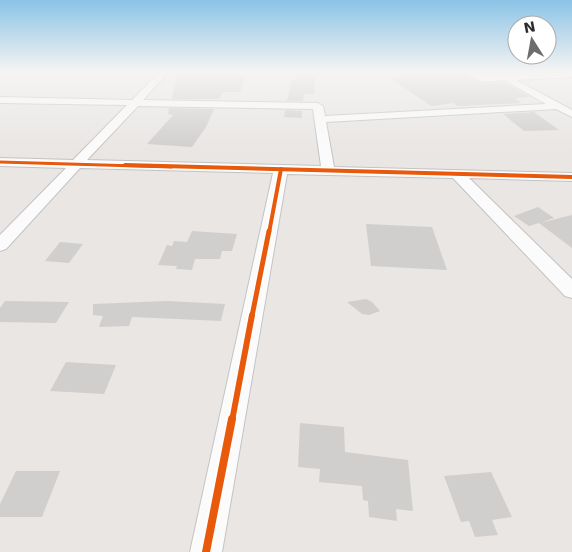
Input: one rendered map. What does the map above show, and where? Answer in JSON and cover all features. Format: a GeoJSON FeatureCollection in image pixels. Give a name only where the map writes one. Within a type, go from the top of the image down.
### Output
{"type":"FeatureCollection","features":[{"type":"Feature","properties":{"kind":"street"},"geometry":{"type":"LineString","coordinates":[[0,245],[140,98]]}},
{"type":"Feature","properties":{"kind":"street"},"geometry":{"type":"LineString","coordinates":[[543,98],[572,114]]}},
{"type":"Feature","properties":{"kind":"street"},"geometry":{"type":"LineString","coordinates":[[0,100],[318,106],[328,170]]}},
{"type":"Feature","properties":{"kind":"street"},"geometry":{"type":"LineString","coordinates":[[321,119],[558,106]]}},
{"type":"Feature","properties":{"kind":"street"},"geometry":{"type":"LineString","coordinates":[[0,162],[572,176]]}},
{"type":"Feature","properties":{"kind":"street"},"geometry":{"type":"LineString","coordinates":[[206,552],[281,169]]}},
{"type":"Feature","properties":{"kind":"street"},"geometry":{"type":"LineString","coordinates":[[457,174],[572,290]]}},
{"type":"Feature","properties":{"kind":"building"},"geometry":{"type":"Polygon","coordinates":[[[172,98],[220,98],[219,99],[172,98]]]}},
{"type":"Feature","properties":{"kind":"building"},"geometry":{"type":"Polygon","coordinates":[[[288,98],[303,98],[303,101],[287,101],[288,98]]]}},
{"type":"Feature","properties":{"kind":"building"},"geometry":{"type":"Polygon","coordinates":[[[419,98],[518,98],[514,98],[522,103],[457,106],[454,103],[431,106],[419,98]]]}},
{"type":"Feature","properties":{"kind":"building"},"geometry":{"type":"Polygon","coordinates":[[[169,108],[214,109],[206,127],[192,147],[147,144],[173,115],[168,114],[169,108]]]}},
{"type":"Feature","properties":{"kind":"building"},"geometry":{"type":"Polygon","coordinates":[[[285,110],[302,111],[302,118],[284,117],[285,110]]]}},
{"type":"Feature","properties":{"kind":"building"},"geometry":{"type":"Polygon","coordinates":[[[534,112],[559,130],[524,131],[503,114],[534,112]]]}},
{"type":"Feature","properties":{"kind":"building"},"geometry":{"type":"Polygon","coordinates":[[[538,207],[554,218],[540,223],[572,215],[572,248],[539,223],[529,226],[514,216],[538,207]]]}},
{"type":"Feature","properties":{"kind":"building"},"geometry":{"type":"Polygon","coordinates":[[[366,224],[432,227],[447,270],[371,266],[366,224]]]}},
{"type":"Feature","properties":{"kind":"building"},"geometry":{"type":"Polygon","coordinates":[[[192,231],[237,234],[232,251],[222,251],[220,259],[195,259],[192,270],[176,269],[177,266],[158,265],[167,245],[172,246],[174,241],[187,242],[192,231]]]}},
{"type":"Feature","properties":{"kind":"building"},"geometry":{"type":"Polygon","coordinates":[[[60,242],[83,244],[69,263],[45,261],[60,242]]]}},
{"type":"Feature","properties":{"kind":"building"},"geometry":{"type":"Polygon","coordinates":[[[366,299],[372,302],[380,311],[369,315],[362,314],[347,302],[366,299]]]}},
{"type":"Feature","properties":{"kind":"building"},"geometry":{"type":"Polygon","coordinates":[[[5,301],[69,302],[56,323],[0,322],[0,308],[5,301]]]}},
{"type":"Feature","properties":{"kind":"building"},"geometry":{"type":"Polygon","coordinates":[[[167,301],[225,304],[221,321],[132,317],[129,326],[99,327],[103,316],[93,315],[93,304],[167,301]]]}},
{"type":"Feature","properties":{"kind":"building"},"geometry":{"type":"Polygon","coordinates":[[[66,362],[116,365],[104,394],[50,391],[66,362]]]}},
{"type":"Feature","properties":{"kind":"building"},"geometry":{"type":"Polygon","coordinates":[[[300,423],[344,427],[345,452],[408,460],[413,511],[396,509],[397,521],[369,517],[368,501],[363,500],[362,486],[319,482],[320,469],[298,467],[300,423]]]}},
{"type":"Feature","properties":{"kind":"building"},"geometry":{"type":"Polygon","coordinates":[[[16,471],[60,471],[42,517],[0,517],[0,504],[16,471]]]}},
{"type":"Feature","properties":{"kind":"building"},"geometry":{"type":"Polygon","coordinates":[[[491,472],[512,517],[492,520],[498,535],[475,537],[469,521],[461,522],[444,476],[491,472]]]}},
{"type":"Feature","properties":{"kind":"cycle path"},"geometry":{"type":"LineString","coordinates":[[0,162],[572,177]]}},
{"type":"Feature","properties":{"kind":"cycle path"},"geometry":{"type":"LineString","coordinates":[[206,552],[281,169]]}}]}
